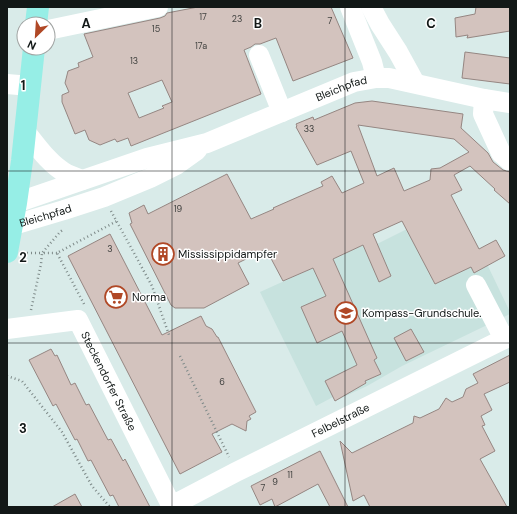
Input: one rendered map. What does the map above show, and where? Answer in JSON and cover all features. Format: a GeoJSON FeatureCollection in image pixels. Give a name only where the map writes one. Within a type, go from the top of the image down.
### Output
{"type":"FeatureCollection","features":[{"type":"Feature","properties":{"kind":"main road"},"geometry":{"type":"LineString","coordinates":[[7,252],[10,215],[22,161],[33,56]]}},
{"type":"Feature","properties":{"kind":"street"},"geometry":{"type":"LineString","coordinates":[[56,28],[158,7]]}},
{"type":"Feature","properties":{"kind":"street"},"geometry":{"type":"LineString","coordinates":[[350,7],[372,62],[376,78]]}},
{"type":"Feature","properties":{"kind":"street"},"geometry":{"type":"LineString","coordinates":[[371,7],[415,83]]}},
{"type":"Feature","properties":{"kind":"street"},"geometry":{"type":"LineString","coordinates":[[259,55],[282,112]]}},
{"type":"Feature","properties":{"kind":"street","name":"Bleichpfad"},"geometry":{"type":"LineString","coordinates":[[10,215],[82,180],[147,158],[207,143],[354,82],[376,78],[389,78],[510,103]]}},
{"type":"Feature","properties":{"kind":"street"},"geometry":{"type":"LineString","coordinates":[[7,84],[30,86]]}},
{"type":"Feature","properties":{"kind":"street"},"geometry":{"type":"LineString","coordinates":[[484,98],[483,114],[501,153],[510,161]]}},
{"type":"Feature","properties":{"kind":"street"},"geometry":{"type":"LineString","coordinates":[[25,131],[54,165],[67,174],[82,180]]}},
{"type":"Feature","properties":{"kind":"street","name":"Bleichpfad"},"geometry":{"type":"LineString","coordinates":[[10,215],[64,210],[104,197],[150,178],[176,165],[207,143]]}},
{"type":"Feature","properties":{"kind":"street"},"geometry":{"type":"LineString","coordinates":[[476,285],[507,338]]}},
{"type":"Feature","properties":{"kind":"street","name":"Steckendorfer Straße"},"geometry":{"type":"LineString","coordinates":[[7,328],[78,320],[172,506]]}},
{"type":"Feature","properties":{"kind":"street","name":"Felbelstraße"},"geometry":{"type":"LineString","coordinates":[[172,506],[236,472],[507,338]]}},
{"type":"Feature","properties":{"kind":"path"},"geometry":{"type":"LineString","coordinates":[[104,197],[152,286],[170,335]]}},
{"type":"Feature","properties":{"kind":"path"},"geometry":{"type":"LineString","coordinates":[[27,326],[36,293],[42,253],[57,253],[117,221]]}},
{"type":"Feature","properties":{"kind":"path"},"geometry":{"type":"LineString","coordinates":[[57,253],[86,309],[78,320]]}},
{"type":"Feature","properties":{"kind":"path"},"geometry":{"type":"LineString","coordinates":[[180,356],[236,472]]}},
{"type":"Feature","properties":{"kind":"path"},"geometry":{"type":"LineString","coordinates":[[7,376],[22,381],[62,432],[92,486],[110,507]]}},
{"type":"Feature","properties":{"kind":"shaded area"},"geometry":{"type":"Polygon","coordinates":[[[457,207],[485,260],[510,314],[402,366],[367,386],[335,401],[333,397],[316,406],[260,292],[375,240],[377,244],[457,207]]]}},
{"type":"Feature","properties":{"kind":"building"},"geometry":{"type":"Polygon","coordinates":[[[198,7],[331,7],[353,58],[293,81],[276,38],[260,44],[255,44],[244,50],[261,94],[131,146],[128,138],[117,142],[115,139],[100,145],[89,140],[85,130],[75,134],[62,102],[62,95],[69,92],[65,83],[68,71],[79,67],[78,63],[93,57],[84,34],[160,18],[165,16],[167,13],[198,7]],[[162,80],[128,93],[139,118],[164,108],[162,106],[172,102],[162,80]]]}},
{"type":"Feature","properties":{"kind":"building"},"geometry":{"type":"Polygon","coordinates":[[[476,7],[510,7],[510,31],[467,38],[468,35],[456,37],[455,18],[475,14],[476,7]]]}},
{"type":"Feature","properties":{"kind":"building"},"geometry":{"type":"Polygon","coordinates":[[[465,52],[510,58],[510,84],[462,78],[465,52]]]}},
{"type":"Feature","properties":{"kind":"building"},"geometry":{"type":"Polygon","coordinates":[[[372,101],[463,114],[461,128],[488,153],[493,162],[503,170],[510,172],[510,204],[470,166],[454,175],[462,190],[451,195],[479,249],[496,240],[505,256],[474,273],[471,267],[435,284],[402,221],[373,234],[391,276],[379,282],[363,245],[333,259],[377,358],[374,360],[381,374],[365,381],[366,383],[335,401],[325,381],[357,365],[342,331],[317,343],[301,307],[326,296],[313,268],[283,281],[266,249],[238,263],[249,284],[204,308],[175,308],[171,305],[130,224],[132,223],[129,213],[144,205],[148,214],[227,174],[251,219],[323,186],[321,182],[332,176],[342,193],[364,183],[351,151],[317,165],[296,127],[296,124],[313,117],[314,120],[355,103],[372,101]],[[358,125],[377,176],[394,168],[404,191],[430,180],[431,169],[440,168],[469,152],[454,139],[358,125]]]}},
{"type":"Feature","properties":{"kind":"building"},"geometry":{"type":"Polygon","coordinates":[[[110,234],[162,335],[201,316],[206,326],[212,329],[218,337],[256,412],[249,416],[251,419],[247,421],[246,431],[232,424],[212,434],[222,452],[180,474],[68,256],[110,234]]]}},
{"type":"Feature","properties":{"kind":"building"},"geometry":{"type":"Polygon","coordinates":[[[411,329],[424,352],[406,361],[394,338],[411,329]]]}},
{"type":"Feature","properties":{"kind":"building"},"geometry":{"type":"Polygon","coordinates":[[[51,349],[55,356],[57,355],[71,385],[75,383],[86,405],[89,404],[108,440],[111,439],[123,461],[125,459],[150,507],[119,507],[113,495],[110,496],[91,460],[88,461],[77,439],[75,440],[56,404],[53,406],[29,360],[51,349]]]}},
{"type":"Feature","properties":{"kind":"building"},"geometry":{"type":"Polygon","coordinates":[[[510,355],[510,382],[484,394],[492,410],[481,416],[485,425],[482,426],[495,451],[480,459],[507,507],[370,507],[364,495],[353,501],[340,441],[352,453],[413,423],[414,416],[420,418],[439,409],[446,398],[452,402],[463,397],[466,389],[478,383],[473,374],[510,355]]]}},
{"type":"Feature","properties":{"kind":"building"},"geometry":{"type":"Polygon","coordinates":[[[320,451],[348,507],[330,507],[318,484],[275,507],[272,499],[260,505],[251,486],[320,451]]]}},
{"type":"Feature","properties":{"kind":"building"},"geometry":{"type":"Polygon","coordinates":[[[75,494],[82,507],[52,507],[75,494]]]}},
{"type":"Feature","properties":{"kind":"place","name":"Mississippidampfer"},"geometry":{"type":"Point","coordinates":[163,254]}},
{"type":"Feature","properties":{"kind":"place","name":"Norma"},"geometry":{"type":"Point","coordinates":[116,297]}},
{"type":"Feature","properties":{"kind":"place","name":"Kompass-Grundschule."},"geometry":{"type":"Point","coordinates":[346,313]}}]}
